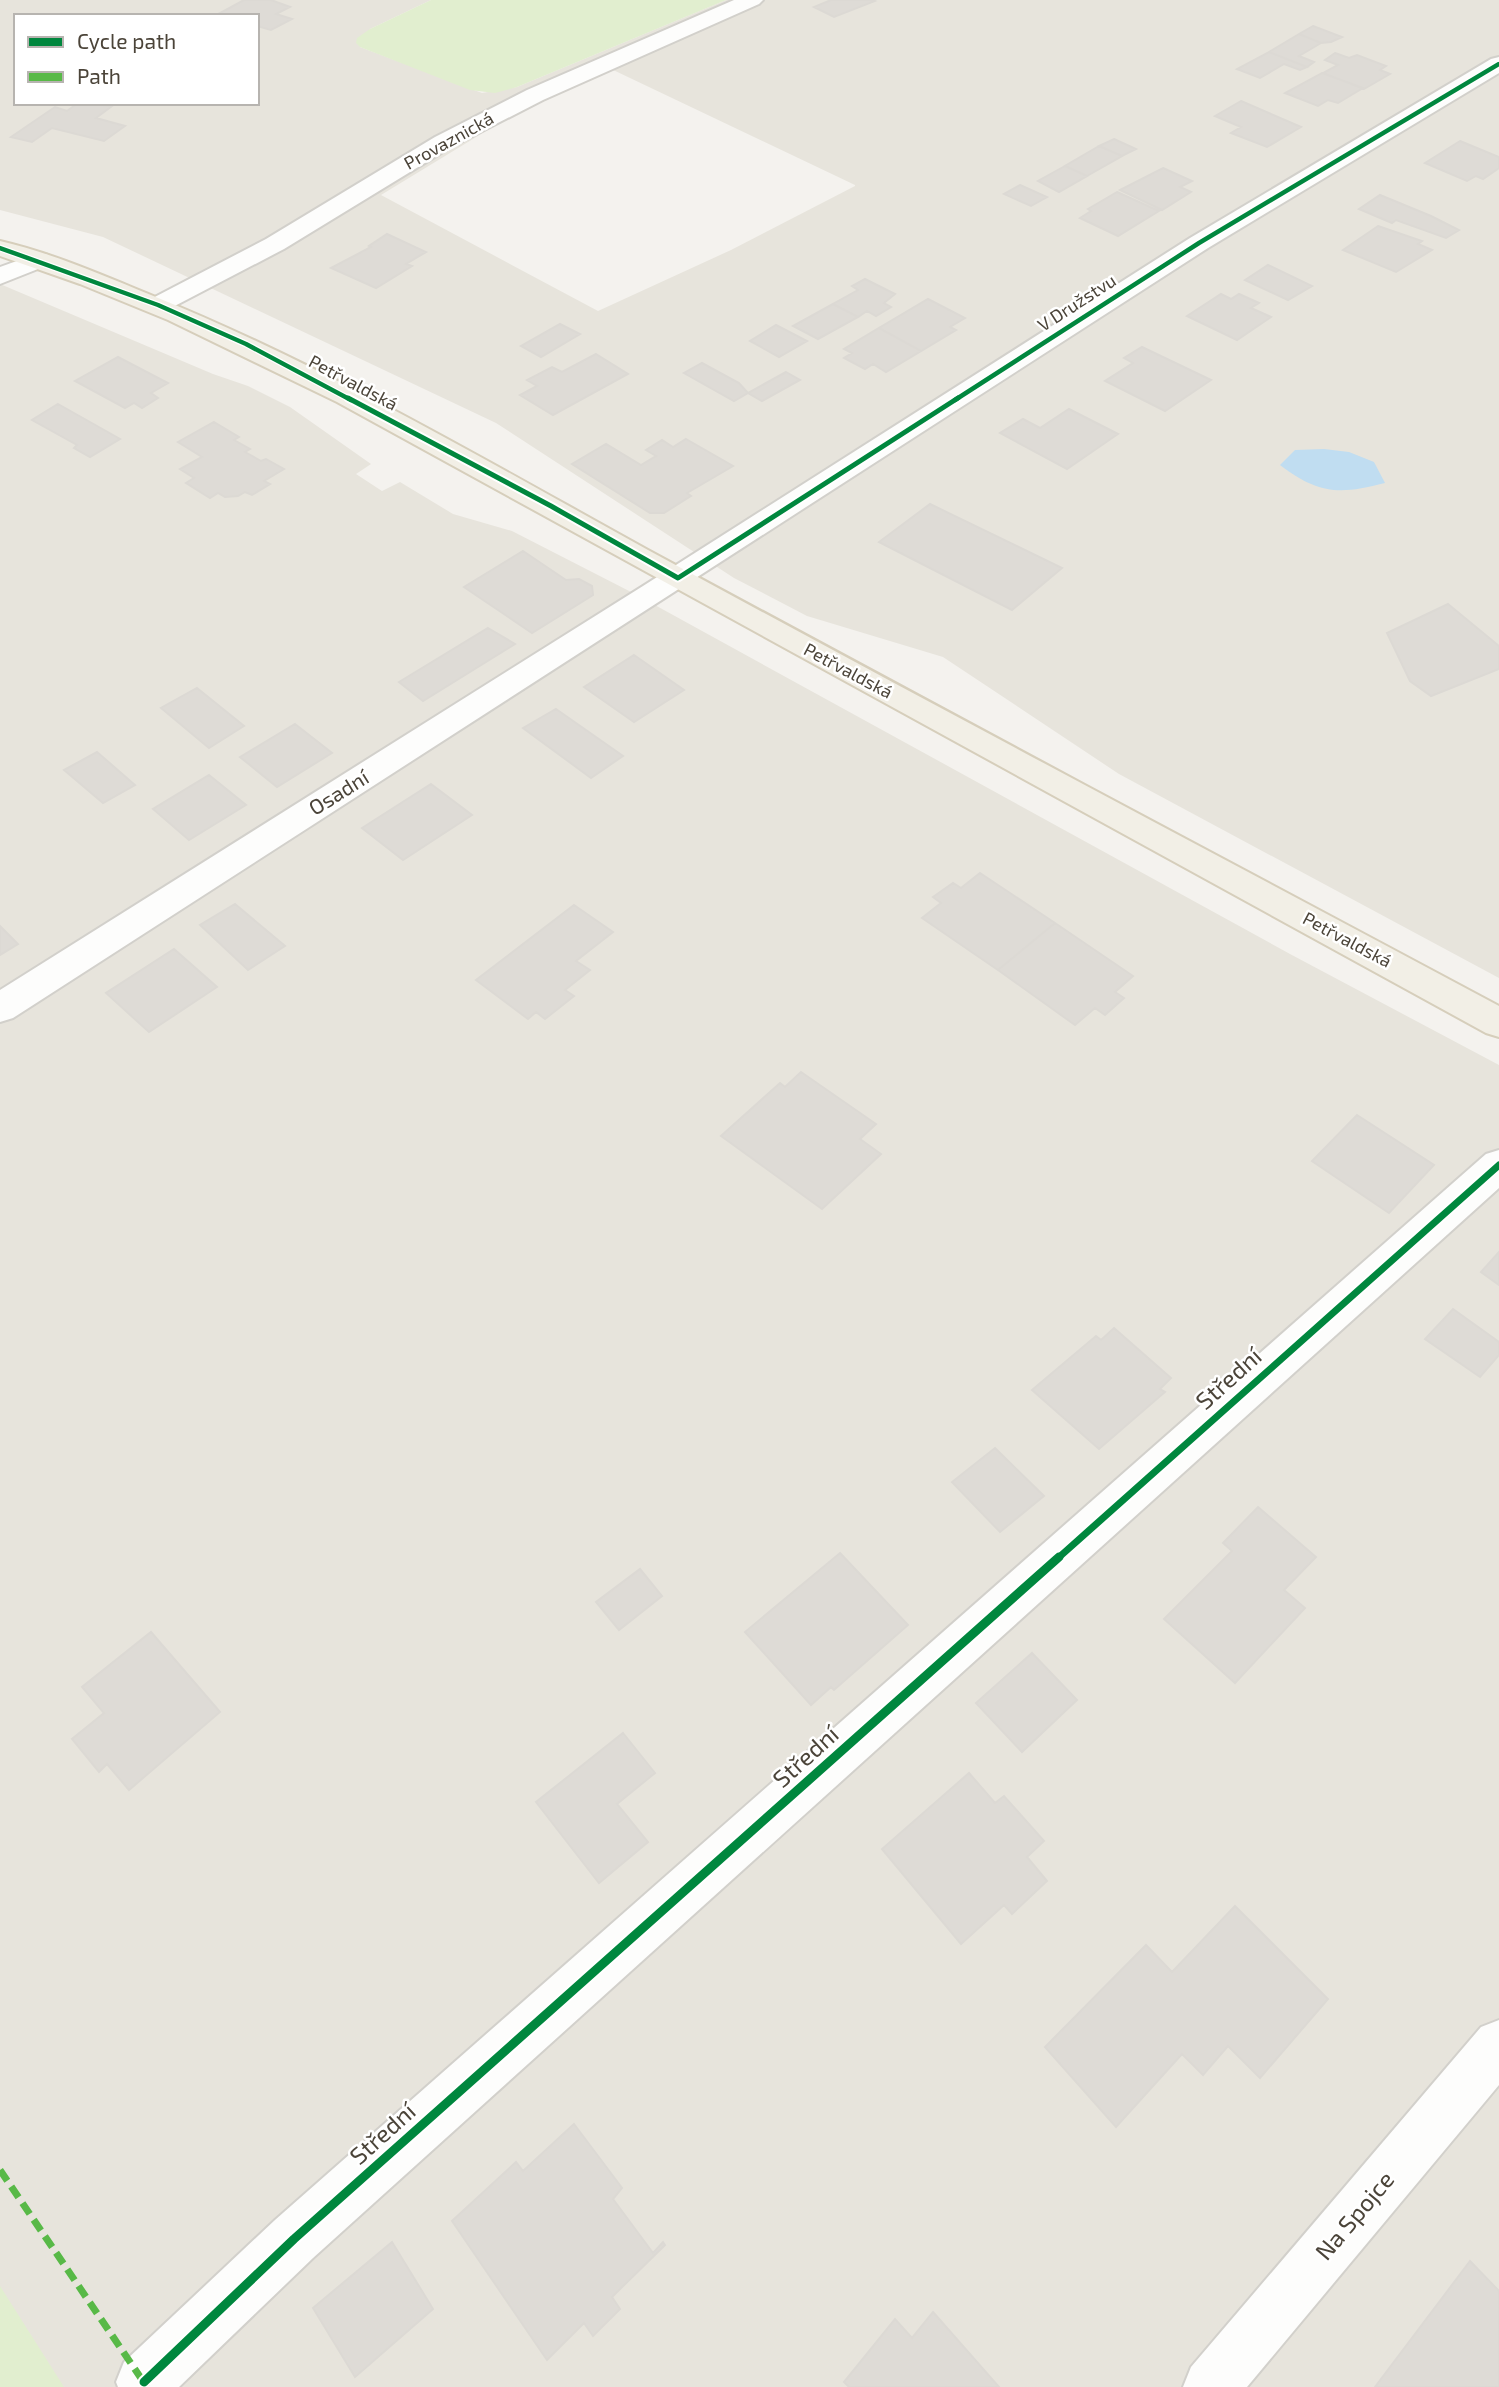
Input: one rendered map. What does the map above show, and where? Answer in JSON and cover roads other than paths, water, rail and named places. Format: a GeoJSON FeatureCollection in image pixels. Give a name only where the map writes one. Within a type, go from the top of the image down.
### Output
{"type":"FeatureCollection","features":[{"type":"Feature","properties":{"kind":"main road","name":"Petřvaldská"},"geometry":{"type":"LineString","coordinates":[[0,248],[39,260],[158,306],[268,356],[551,506],[678,578],[1499,1023]]}},
{"type":"Feature","properties":{"kind":"street","name":"Provaznická"},"geometry":{"type":"LineString","coordinates":[[158,306],[275,244],[466,130],[535,95],[752,0]]}},
{"type":"Feature","properties":{"kind":"street","name":"V Družstvu"},"geometry":{"type":"LineString","coordinates":[[678,578],[1199,243],[1499,64]]}},
{"type":"Feature","properties":{"kind":"street"},"geometry":{"type":"LineString","coordinates":[[0,276],[39,260]]}},
{"type":"Feature","properties":{"kind":"street","name":"Osadní"},"geometry":{"type":"LineString","coordinates":[[0,1008],[678,578]]}},
{"type":"Feature","properties":{"kind":"street","name":"Střední"},"geometry":{"type":"LineString","coordinates":[[144,2382],[294,2239],[1499,1165]]}},
{"type":"Feature","properties":{"kind":"street","name":"Na Spojce"},"geometry":{"type":"LineString","coordinates":[[1211,2387],[1499,2045]]}},
{"type":"Feature","properties":{"kind":"water"},"geometry":{"type":"Polygon","coordinates":[[[1295,450],[1349,452],[1374,462],[1385,483],[1342,490],[1318,487],[1280,465],[1295,450]]]}}]}
